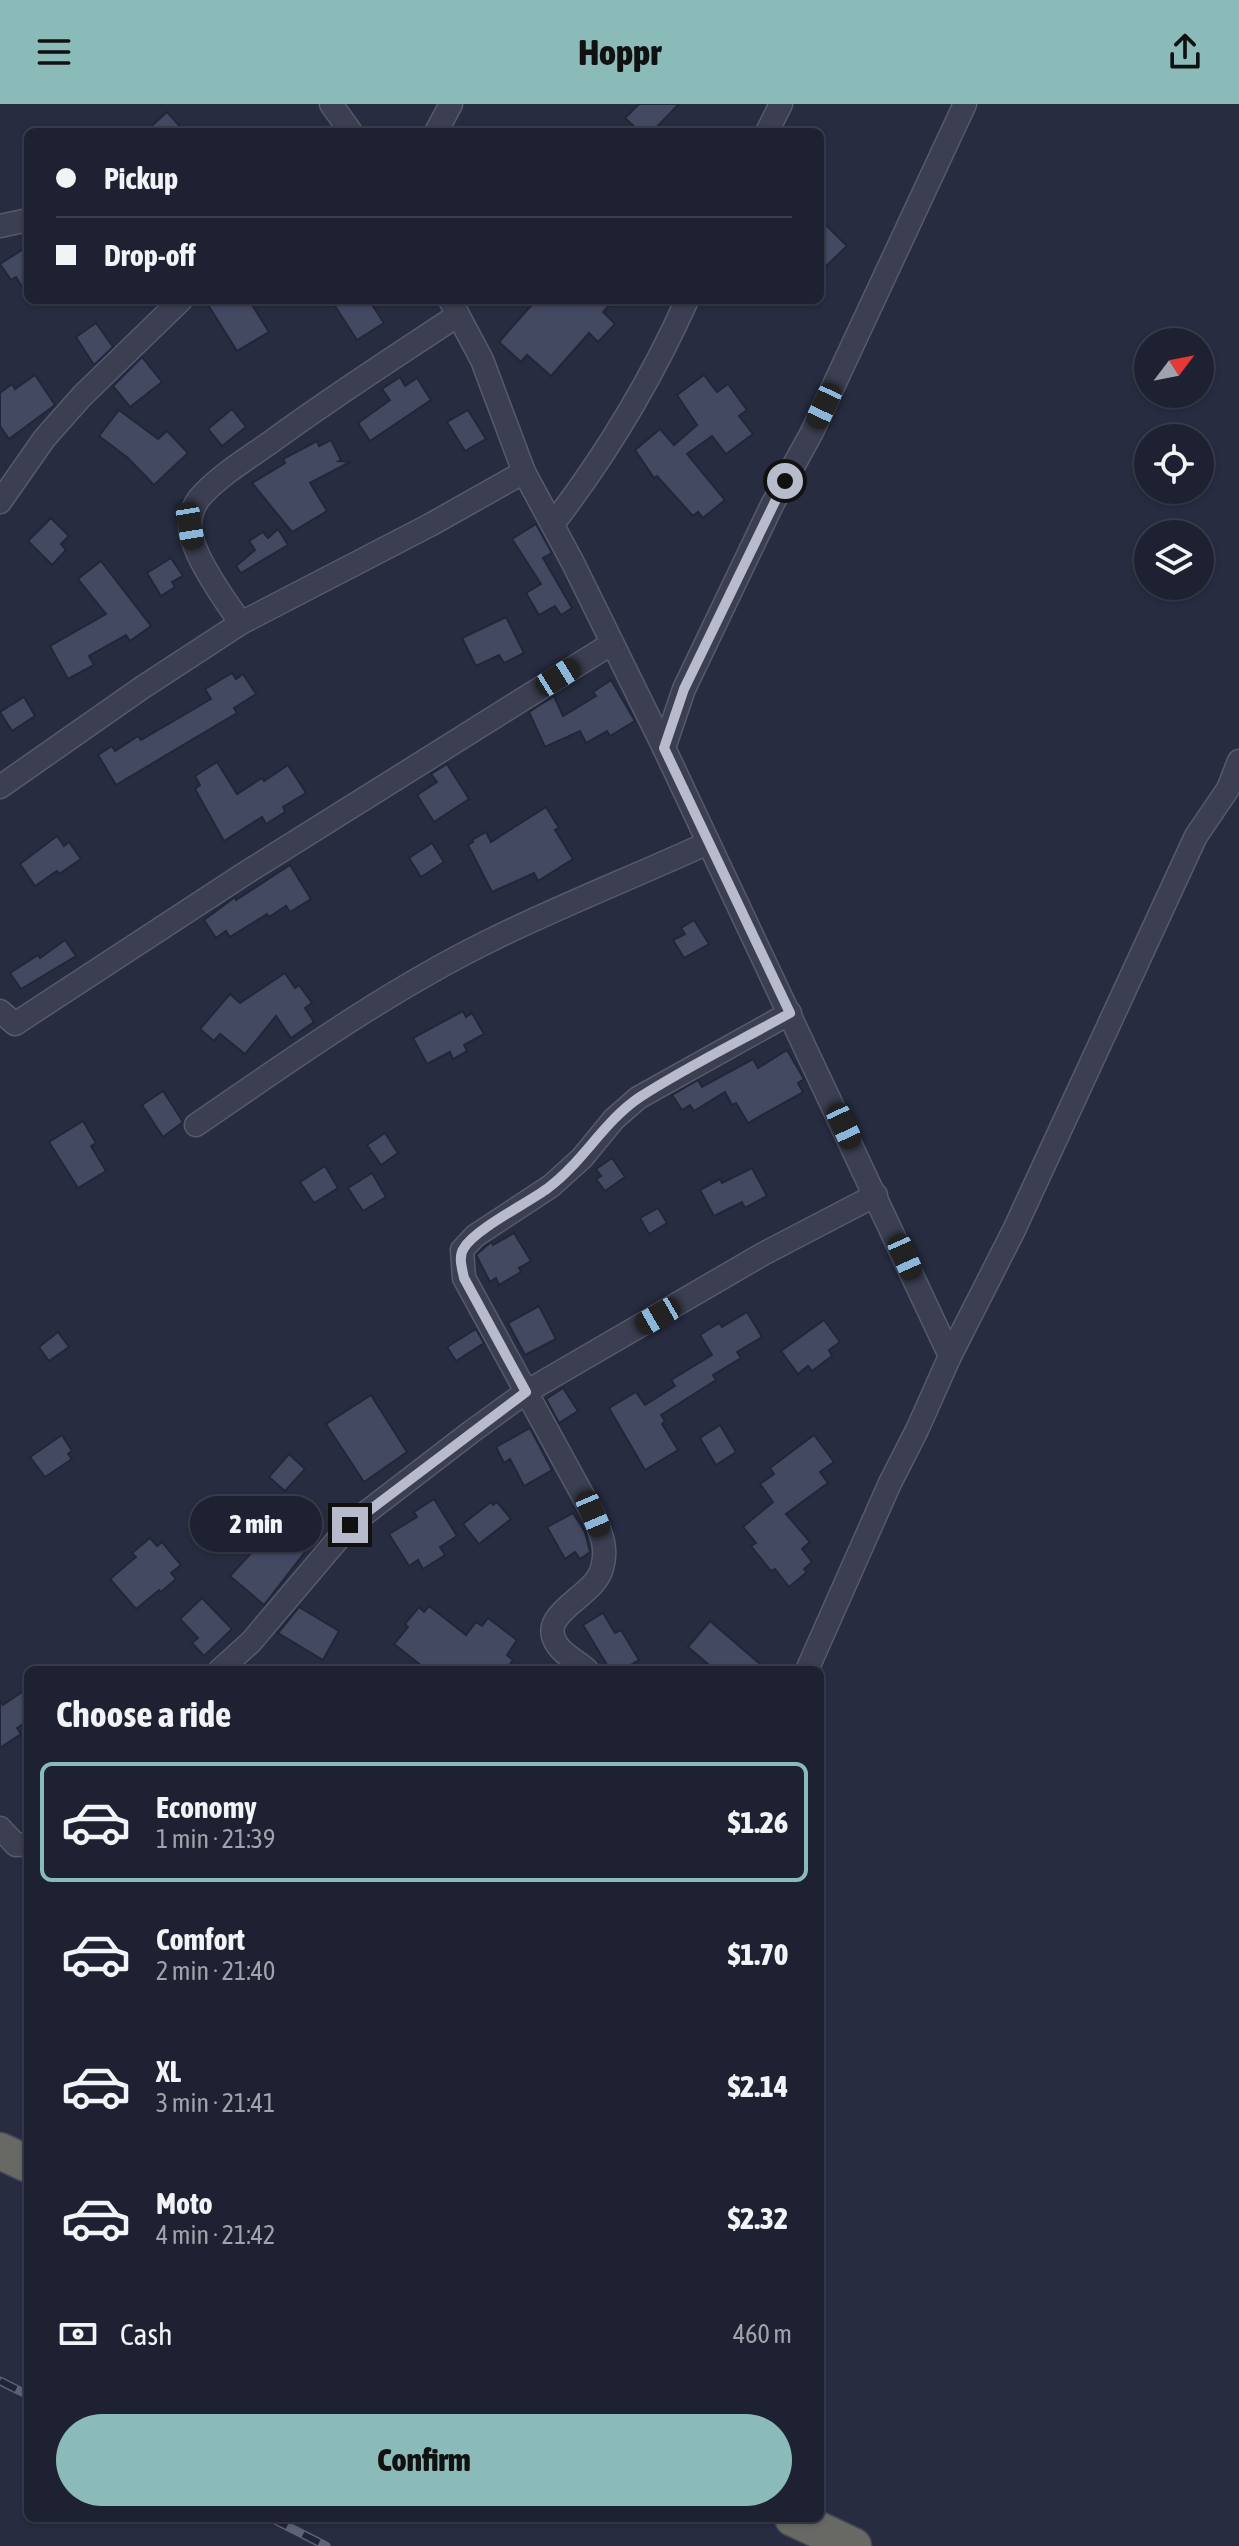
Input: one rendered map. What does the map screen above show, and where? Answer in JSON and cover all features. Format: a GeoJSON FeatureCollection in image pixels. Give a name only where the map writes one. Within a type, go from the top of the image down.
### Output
{"type":"FeatureCollection","features":[{"type":"Feature","properties":{"kind":"highway"},"geometry":{"type":"LineString","coordinates":[[0,2151],[24,2162]]}},
{"type":"Feature","properties":{"kind":"highway"},"geometry":{"type":"LineString","coordinates":[[802,2522],[853,2546]]}},
{"type":"Feature","properties":{"kind":"street"},"geometry":{"type":"LineString","coordinates":[[331,104],[348,128]]}},
{"type":"Feature","properties":{"kind":"street"},"geometry":{"type":"LineString","coordinates":[[438,128],[451,104]]}},
{"type":"Feature","properties":{"kind":"street"},"geometry":{"type":"LineString","coordinates":[[769,128],[781,104]]}},
{"type":"Feature","properties":{"kind":"street"},"geometry":{"type":"LineString","coordinates":[[664,748],[691,675],[772,505],[812,432],[965,104]]}},
{"type":"Feature","properties":{"kind":"street"},"geometry":{"type":"LineString","coordinates":[[0,226],[24,221]]}},
{"type":"Feature","properties":{"kind":"street"},"geometry":{"type":"LineString","coordinates":[[0,502],[44,439],[82,396],[177,304]]}},
{"type":"Feature","properties":{"kind":"street"},"geometry":{"type":"LineString","coordinates":[[553,524],[591,474],[626,416],[662,354],[685,304]]}},
{"type":"Feature","properties":{"kind":"street"},"geometry":{"type":"LineString","coordinates":[[241,623],[193,546],[190,526],[193,507],[203,494],[232,470],[454,308],[482,360],[524,472],[664,748],[950,1356]]}},
{"type":"Feature","properties":{"kind":"street"},"geometry":{"type":"LineString","coordinates":[[0,787],[241,623],[430,525],[524,472]]}},
{"type":"Feature","properties":{"kind":"street"},"geometry":{"type":"LineString","coordinates":[[0,1011],[15,1024],[241,876],[611,644]]}},
{"type":"Feature","properties":{"kind":"street"},"geometry":{"type":"LineString","coordinates":[[809,1666],[890,1483],[1014,1230],[1196,836],[1228,789],[1239,761]]}},
{"type":"Feature","properties":{"kind":"street"},"geometry":{"type":"LineString","coordinates":[[196,1125],[413,982],[491,940],[708,843]]}},
{"type":"Feature","properties":{"kind":"street"},"geometry":{"type":"LineString","coordinates":[[582,1666],[559,1648],[551,1632],[555,1619],[592,1588],[602,1572],[604,1542],[593,1514],[464,1278],[462,1250],[475,1236],[561,1177],[582,1158],[614,1119],[638,1098],[790,1013]]}},
{"type":"Feature","properties":{"kind":"street"},"geometry":{"type":"LineString","coordinates":[[224,1666],[251,1642],[350,1525],[526,1392],[763,1254],[876,1195]]}},
{"type":"Feature","properties":{"kind":"street"},"geometry":{"type":"LineString","coordinates":[[0,1828],[16,1845],[24,1844]]}},
{"type":"Feature","properties":{"kind":"building"},"geometry":{"type":"Polygon","coordinates":[[[639,104],[679,104],[656,128],[636,128],[625,118],[639,104]]]}},
{"type":"Feature","properties":{"kind":"building"},"geometry":{"type":"Polygon","coordinates":[[[167,112],[181,128],[149,128],[167,112]]]}},
{"type":"Feature","properties":{"kind":"building"},"geometry":{"type":"Polygon","coordinates":[[[824,223],[847,246],[824,268],[824,223]]]}},
{"type":"Feature","properties":{"kind":"building"},"geometry":{"type":"Polygon","coordinates":[[[24,249],[24,290],[16,277],[11,280],[0,264],[24,249]]]}},
{"type":"Feature","properties":{"kind":"building"},"geometry":{"type":"Polygon","coordinates":[[[208,304],[252,304],[269,332],[237,351],[208,304]]]}},
{"type":"Feature","properties":{"kind":"building"},"geometry":{"type":"Polygon","coordinates":[[[334,304],[372,304],[384,323],[357,340],[334,304]]]}},
{"type":"Feature","properties":{"kind":"building"},"geometry":{"type":"Polygon","coordinates":[[[532,304],[610,304],[603,312],[615,324],[598,342],[589,333],[551,376],[527,355],[521,362],[499,342],[532,304]]]}},
{"type":"Feature","properties":{"kind":"building"},"geometry":{"type":"Polygon","coordinates":[[[96,323],[113,347],[94,365],[76,337],[96,323]]]}},
{"type":"Feature","properties":{"kind":"building"},"geometry":{"type":"Polygon","coordinates":[[[142,357],[162,382],[130,407],[113,386],[142,357]]]}},
{"type":"Feature","properties":{"kind":"building"},"geometry":{"type":"Polygon","coordinates":[[[35,375],[55,405],[9,439],[0,426],[0,393],[12,384],[15,389],[35,375]]]}},
{"type":"Feature","properties":{"kind":"building"},"geometry":{"type":"Polygon","coordinates":[[[704,375],[717,392],[728,384],[747,410],[739,416],[753,434],[726,454],[712,436],[687,454],[725,500],[703,518],[698,512],[693,516],[657,476],[654,478],[635,450],[660,429],[674,445],[697,425],[677,395],[704,375]]]}},
{"type":"Feature","properties":{"kind":"building"},"geometry":{"type":"Polygon","coordinates":[[[400,377],[405,386],[417,378],[431,400],[370,441],[358,423],[390,400],[382,389],[400,377]]]}},
{"type":"Feature","properties":{"kind":"building"},"geometry":{"type":"Polygon","coordinates":[[[232,409],[246,427],[222,446],[208,429],[232,409]]]}},
{"type":"Feature","properties":{"kind":"building"},"geometry":{"type":"Polygon","coordinates":[[[119,410],[158,439],[167,431],[188,453],[154,485],[128,458],[99,436],[119,410]]]}},
{"type":"Feature","properties":{"kind":"building"},"geometry":{"type":"Polygon","coordinates":[[[468,410],[486,439],[465,451],[447,422],[468,410]]]}},
{"type":"Feature","properties":{"kind":"building"},"geometry":{"type":"Polygon","coordinates":[[[331,440],[339,461],[350,462],[310,483],[327,511],[292,532],[252,483],[285,463],[283,459],[317,441],[319,446],[331,440]]]}},
{"type":"Feature","properties":{"kind":"building"},"geometry":{"type":"Polygon","coordinates":[[[51,518],[69,536],[61,544],[66,550],[52,565],[28,541],[51,518]]]}},
{"type":"Feature","properties":{"kind":"building"},"geometry":{"type":"Polygon","coordinates":[[[536,524],[552,553],[543,558],[572,608],[561,615],[555,606],[539,615],[526,593],[541,584],[512,539],[536,524]]]}},
{"type":"Feature","properties":{"kind":"building"},"geometry":{"type":"Polygon","coordinates":[[[278,529],[288,545],[241,573],[236,566],[255,550],[249,541],[263,532],[268,538],[278,529]]]}},
{"type":"Feature","properties":{"kind":"building"},"geometry":{"type":"Polygon","coordinates":[[[171,558],[183,576],[172,582],[175,587],[161,596],[147,573],[171,558]]]}},
{"type":"Feature","properties":{"kind":"building"},"geometry":{"type":"Polygon","coordinates":[[[101,561],[151,626],[130,641],[126,635],[89,656],[94,665],[68,679],[50,646],[106,614],[78,579],[101,561]]]}},
{"type":"Feature","properties":{"kind":"building"},"geometry":{"type":"Polygon","coordinates":[[[506,617],[524,653],[504,663],[499,655],[476,666],[462,638],[506,617]]]}},
{"type":"Feature","properties":{"kind":"building"},"geometry":{"type":"Polygon","coordinates":[[[232,673],[236,679],[243,674],[256,694],[234,708],[237,713],[116,785],[98,755],[112,746],[115,751],[138,736],[141,740],[211,699],[205,689],[232,673]]]}},
{"type":"Feature","properties":{"kind":"building"},"geometry":{"type":"Polygon","coordinates":[[[611,680],[635,721],[610,736],[607,731],[586,743],[580,731],[545,747],[529,712],[554,696],[563,716],[596,696],[593,692],[611,680]]]}},
{"type":"Feature","properties":{"kind":"building"},"geometry":{"type":"Polygon","coordinates":[[[24,697],[35,716],[12,731],[0,712],[24,697]]]}},
{"type":"Feature","properties":{"kind":"building"},"geometry":{"type":"Polygon","coordinates":[[[217,762],[237,794],[288,765],[306,793],[283,807],[285,812],[266,824],[262,817],[224,841],[195,789],[200,785],[195,776],[217,762]]]}},
{"type":"Feature","properties":{"kind":"building"},"geometry":{"type":"Polygon","coordinates":[[[447,764],[469,799],[434,822],[417,795],[437,782],[431,774],[447,764]]]}},
{"type":"Feature","properties":{"kind":"building"},"geometry":{"type":"Polygon","coordinates":[[[546,807],[559,828],[555,830],[573,859],[538,881],[534,873],[492,892],[468,845],[486,832],[491,842],[546,807]]]}},
{"type":"Feature","properties":{"kind":"building"},"geometry":{"type":"Polygon","coordinates":[[[57,836],[64,846],[69,842],[81,859],[35,886],[20,864],[57,836]]]}},
{"type":"Feature","properties":{"kind":"building"},"geometry":{"type":"Polygon","coordinates":[[[432,843],[444,862],[421,877],[409,858],[432,843]]]}},
{"type":"Feature","properties":{"kind":"building"},"geometry":{"type":"Polygon","coordinates":[[[290,865],[311,899],[290,912],[286,906],[269,917],[267,914],[230,937],[226,931],[216,938],[204,920],[235,897],[236,900],[290,865]]]}},
{"type":"Feature","properties":{"kind":"building"},"geometry":{"type":"Polygon","coordinates":[[[694,920],[709,944],[684,958],[673,940],[685,934],[681,928],[694,920]]]}},
{"type":"Feature","properties":{"kind":"building"},"geometry":{"type":"Polygon","coordinates":[[[65,940],[76,956],[21,989],[10,973],[38,955],[40,958],[65,940]]]}},
{"type":"Feature","properties":{"kind":"building"},"geometry":{"type":"Polygon","coordinates":[[[285,973],[295,988],[299,985],[312,1003],[305,1008],[314,1022],[291,1038],[276,1016],[245,1054],[220,1034],[214,1041],[200,1029],[230,994],[240,1003],[285,973]]]}},
{"type":"Feature","properties":{"kind":"building"},"geometry":{"type":"Polygon","coordinates":[[[463,1011],[466,1017],[472,1013],[484,1034],[464,1045],[467,1051],[453,1059],[450,1052],[427,1064],[413,1038],[463,1011]]]}},
{"type":"Feature","properties":{"kind":"building"},"geometry":{"type":"Polygon","coordinates":[[[787,1050],[804,1079],[798,1083],[803,1092],[748,1123],[725,1092],[694,1111],[690,1105],[682,1110],[672,1095],[698,1080],[702,1087],[753,1059],[758,1068],[787,1050]]]}},
{"type":"Feature","properties":{"kind":"building"},"geometry":{"type":"Polygon","coordinates":[[[163,1091],[183,1122],[163,1137],[142,1105],[163,1091]]]}},
{"type":"Feature","properties":{"kind":"building"},"geometry":{"type":"Polygon","coordinates":[[[83,1121],[96,1143],[91,1146],[106,1171],[78,1188],[49,1142],[83,1121]]]}},
{"type":"Feature","properties":{"kind":"building"},"geometry":{"type":"Polygon","coordinates":[[[385,1133],[398,1153],[381,1165],[367,1145],[385,1133]]]}},
{"type":"Feature","properties":{"kind":"building"},"geometry":{"type":"Polygon","coordinates":[[[612,1158],[625,1177],[605,1191],[596,1179],[601,1176],[596,1169],[612,1158]]]}},
{"type":"Feature","properties":{"kind":"building"},"geometry":{"type":"Polygon","coordinates":[[[325,1166],[338,1188],[314,1203],[300,1182],[325,1166]]]}},
{"type":"Feature","properties":{"kind":"building"},"geometry":{"type":"Polygon","coordinates":[[[752,1168],[767,1196],[745,1208],[742,1202],[714,1216],[700,1190],[752,1168]]]}},
{"type":"Feature","properties":{"kind":"building"},"geometry":{"type":"Polygon","coordinates":[[[372,1173],[386,1197],[363,1211],[348,1188],[372,1173]]]}},
{"type":"Feature","properties":{"kind":"building"},"geometry":{"type":"Polygon","coordinates":[[[658,1208],[667,1223],[649,1234],[640,1218],[658,1208]]]}},
{"type":"Feature","properties":{"kind":"building"},"geometry":{"type":"Polygon","coordinates":[[[514,1233],[531,1261],[519,1268],[521,1272],[499,1285],[496,1278],[490,1282],[476,1255],[491,1242],[493,1245],[514,1233]]]}},
{"type":"Feature","properties":{"kind":"building"},"geometry":{"type":"Polygon","coordinates":[[[539,1306],[556,1339],[525,1355],[508,1323],[539,1306]]]}},
{"type":"Feature","properties":{"kind":"building"},"geometry":{"type":"Polygon","coordinates":[[[747,1312],[762,1337],[737,1352],[741,1358],[713,1375],[716,1380],[661,1415],[665,1421],[662,1424],[678,1450],[645,1470],[609,1408],[636,1392],[645,1405],[675,1386],[671,1380],[712,1355],[700,1335],[719,1323],[722,1327],[747,1312]]]}},
{"type":"Feature","properties":{"kind":"building"},"geometry":{"type":"Polygon","coordinates":[[[824,1320],[840,1342],[829,1350],[832,1356],[812,1371],[808,1366],[798,1374],[781,1351],[824,1320]]]}},
{"type":"Feature","properties":{"kind":"building"},"geometry":{"type":"Polygon","coordinates":[[[476,1329],[484,1343],[456,1361],[447,1347],[476,1329]]]}},
{"type":"Feature","properties":{"kind":"building"},"geometry":{"type":"Polygon","coordinates":[[[58,1332],[69,1347],[49,1361],[39,1347],[58,1332]]]}},
{"type":"Feature","properties":{"kind":"building"},"geometry":{"type":"Polygon","coordinates":[[[563,1388],[578,1411],[559,1423],[546,1399],[563,1388]]]}},
{"type":"Feature","properties":{"kind":"building"},"geometry":{"type":"Polygon","coordinates":[[[371,1395],[407,1452],[364,1482],[326,1424],[371,1395]]]}},
{"type":"Feature","properties":{"kind":"building"},"geometry":{"type":"Polygon","coordinates":[[[720,1425],[736,1452],[716,1465],[700,1438],[720,1425]]]}},
{"type":"Feature","properties":{"kind":"building"},"geometry":{"type":"Polygon","coordinates":[[[530,1428],[552,1470],[524,1486],[510,1459],[504,1463],[496,1447],[530,1428]]]}},
{"type":"Feature","properties":{"kind":"building"},"geometry":{"type":"Polygon","coordinates":[[[62,1435],[72,1451],[68,1454],[72,1459],[45,1477],[30,1457],[62,1435]]]}},
{"type":"Feature","properties":{"kind":"building"},"geometry":{"type":"Polygon","coordinates":[[[814,1435],[834,1462],[820,1472],[828,1483],[786,1514],[810,1542],[802,1549],[812,1562],[804,1569],[807,1572],[789,1587],[751,1546],[756,1543],[743,1527],[773,1502],[760,1484],[774,1474],[770,1468],[814,1435]]]}},
{"type":"Feature","properties":{"kind":"building"},"geometry":{"type":"Polygon","coordinates":[[[289,1454],[305,1469],[285,1491],[269,1477],[289,1454]]]}},
{"type":"Feature","properties":{"kind":"building"},"geometry":{"type":"Polygon","coordinates":[[[434,1499],[457,1536],[440,1547],[445,1555],[423,1569],[418,1560],[409,1566],[389,1534],[417,1517],[414,1512],[434,1499]]]}},
{"type":"Feature","properties":{"kind":"building"},"geometry":{"type":"Polygon","coordinates":[[[491,1502],[493,1505],[497,1502],[511,1519],[479,1544],[463,1524],[491,1502]]]}},
{"type":"Feature","properties":{"kind":"building"},"geometry":{"type":"Polygon","coordinates":[[[573,1513],[585,1532],[590,1552],[580,1559],[575,1552],[565,1559],[547,1527],[573,1513]]]}},
{"type":"Feature","properties":{"kind":"building"},"geometry":{"type":"Polygon","coordinates":[[[275,1527],[305,1552],[264,1605],[230,1576],[275,1527]]]}},
{"type":"Feature","properties":{"kind":"building"},"geometry":{"type":"Polygon","coordinates":[[[150,1538],[157,1546],[162,1542],[181,1565],[171,1573],[176,1579],[136,1609],[110,1579],[136,1557],[132,1553],[150,1538]]]}},
{"type":"Feature","properties":{"kind":"building"},"geometry":{"type":"Polygon","coordinates":[[[202,1598],[232,1629],[204,1656],[192,1643],[198,1638],[180,1619],[202,1598]]]}},
{"type":"Feature","properties":{"kind":"building"},"geometry":{"type":"Polygon","coordinates":[[[429,1606],[466,1635],[476,1622],[482,1626],[488,1618],[517,1640],[507,1655],[513,1660],[509,1666],[422,1666],[394,1644],[419,1607],[424,1612],[429,1606]]]}},
{"type":"Feature","properties":{"kind":"building"},"geometry":{"type":"Polygon","coordinates":[[[299,1607],[339,1631],[323,1660],[278,1633],[299,1607]]]}},
{"type":"Feature","properties":{"kind":"building"},"geometry":{"type":"Polygon","coordinates":[[[603,1613],[615,1633],[621,1630],[639,1660],[629,1666],[608,1666],[583,1625],[603,1613]]]}},
{"type":"Feature","properties":{"kind":"building"},"geometry":{"type":"Polygon","coordinates":[[[710,1621],[762,1666],[710,1666],[688,1647],[710,1621]]]}},
{"type":"Feature","properties":{"kind":"building"},"geometry":{"type":"Polygon","coordinates":[[[24,1691],[24,1724],[17,1728],[21,1734],[0,1748],[0,1701],[3,1705],[24,1691]]]}},
{"type":"Feature","properties":{"kind":"railway"},"geometry":{"type":"LineString","coordinates":[[0,2381],[24,2393]]}},
{"type":"Feature","properties":{"kind":"railway"},"geometry":{"type":"LineString","coordinates":[[279,2522],[326,2546]]}},
{"type":"Feature","properties":{"kind":"route"},"geometry":{"type":"LineString","coordinates":[[350,1525],[526,1392],[464,1278],[462,1250],[475,1236],[551,1186],[638,1098],[790,1013],[664,748],[684,689],[785,481]]}}]}
